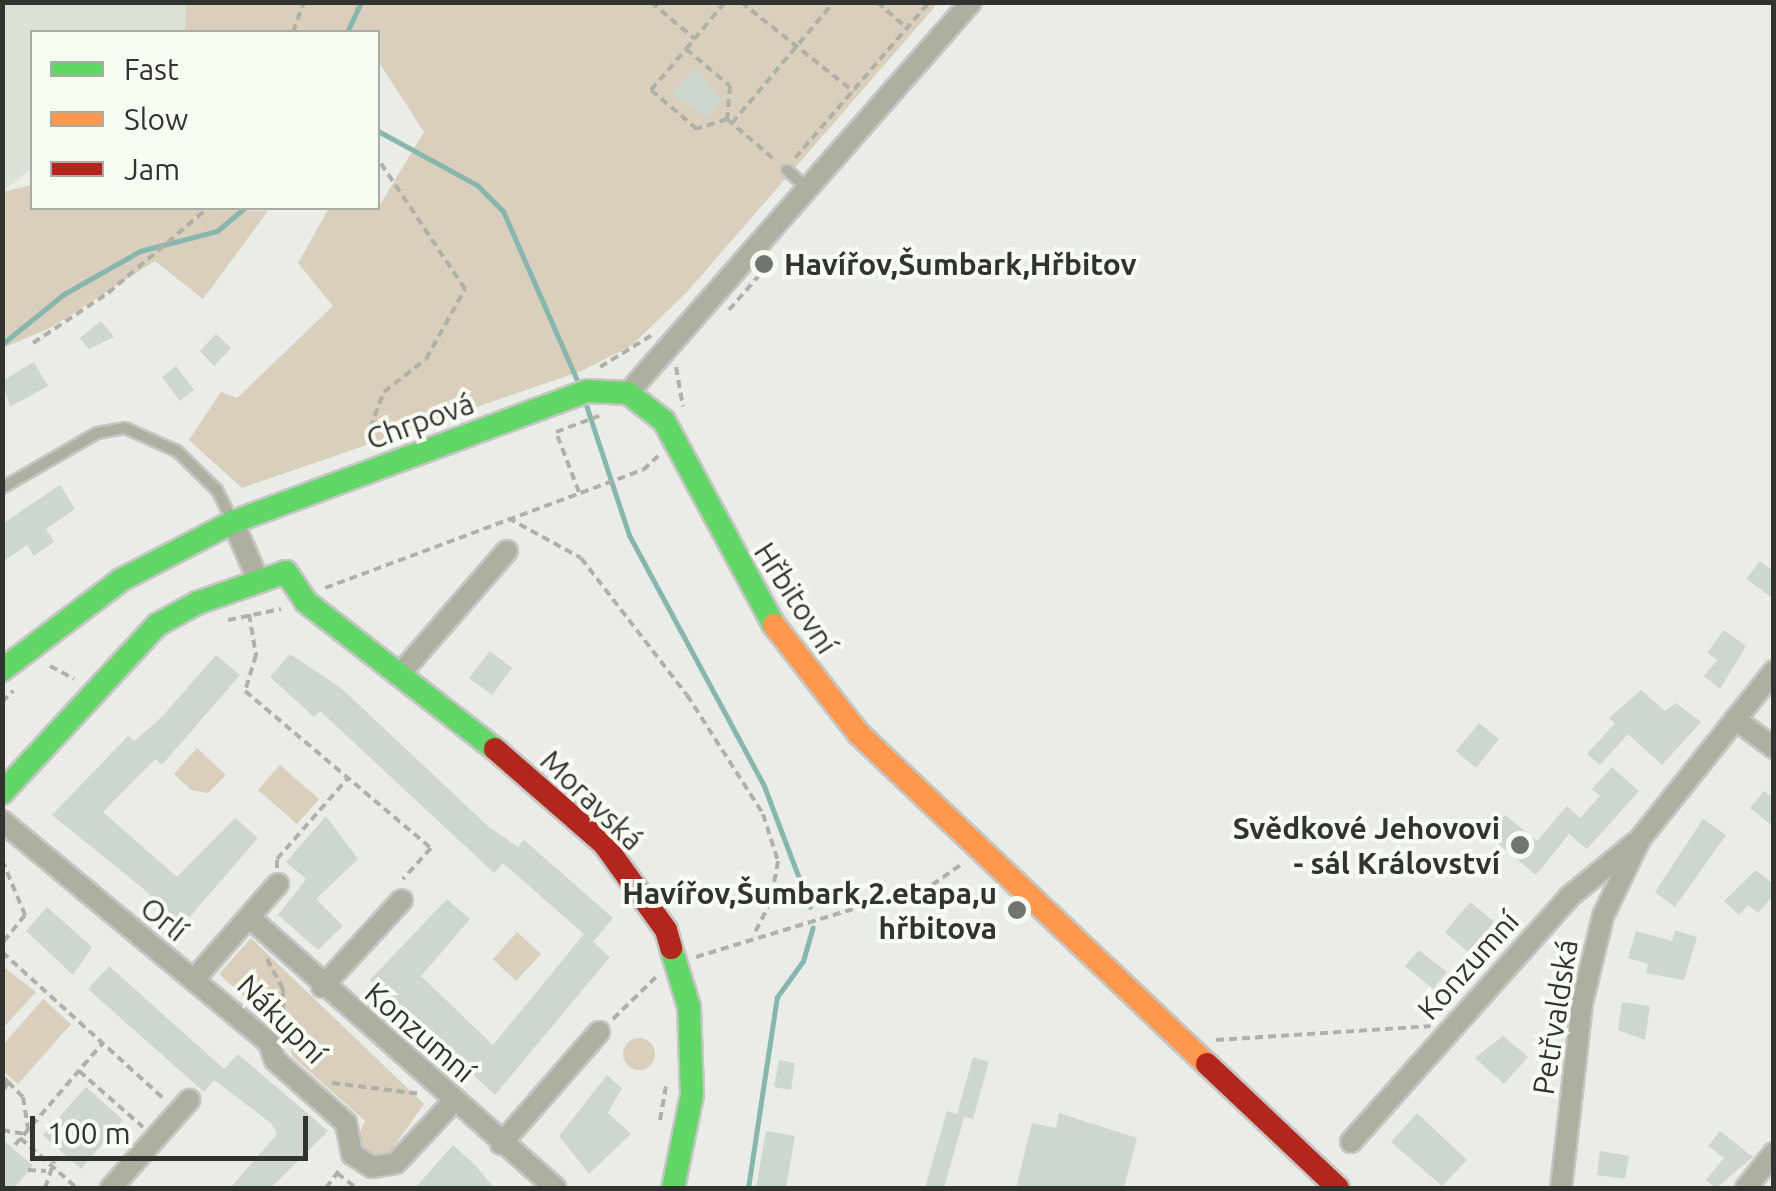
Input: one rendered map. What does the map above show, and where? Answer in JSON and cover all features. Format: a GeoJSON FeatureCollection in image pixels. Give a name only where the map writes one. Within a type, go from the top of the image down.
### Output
{"type":"FeatureCollection","features":[{"type":"Feature","properties":{"kind":"street"},"geometry":{"type":"LineString","coordinates":[[628,393],[971,2]]}},
{"type":"Feature","properties":{"kind":"street","name":"Chrpová"},"geometry":{"type":"LineString","coordinates":[[2,670],[112,586],[234,522],[587,391],[628,393]]}},
{"type":"Feature","properties":{"kind":"street","name":"Hřbitovní"},"geometry":{"type":"LineString","coordinates":[[628,393],[664,421],[766,614],[836,706],[1329,1182]]}},
{"type":"Feature","properties":{"kind":"street"},"geometry":{"type":"LineString","coordinates":[[2,793],[90,693],[157,625],[259,582],[234,522]]}},
{"type":"Feature","properties":{"kind":"street"},"geometry":{"type":"LineString","coordinates":[[400,674],[507,551]]}},
{"type":"Feature","properties":{"kind":"street","name":"Moravská"},"geometry":{"type":"LineString","coordinates":[[259,582],[286,572],[306,602],[400,674],[604,844],[666,930],[668,969],[689,1007],[692,1096],[673,1188]]}},
{"type":"Feature","properties":{"kind":"street","name":"Petřvaldská"},"geometry":{"type":"LineString","coordinates":[[1561,1188],[1582,1003],[1603,916],[1640,839],[1774,671]]}},
{"type":"Feature","properties":{"kind":"street"},"geometry":{"type":"LineString","coordinates":[[1736,719],[1774,748]]}},
{"type":"Feature","properties":{"kind":"street","name":"Orlí"},"geometry":{"type":"LineString","coordinates":[[2,821],[169,964],[196,977],[253,921],[278,884]]}},
{"type":"Feature","properties":{"kind":"street","name":"Konzumní"},"geometry":{"type":"LineString","coordinates":[[1350,1142],[1569,896],[1640,839]]}},
{"type":"Feature","properties":{"kind":"street"},"geometry":{"type":"LineString","coordinates":[[322,988],[402,900]]}},
{"type":"Feature","properties":{"kind":"street","name":"Konzumní"},"geometry":{"type":"LineString","coordinates":[[253,921],[322,988],[555,1188]]}},
{"type":"Feature","properties":{"kind":"street","name":"Nákupní"},"geometry":{"type":"LineString","coordinates":[[196,977],[269,1042],[274,1060],[346,1123],[352,1154]]}},
{"type":"Feature","properties":{"kind":"street"},"geometry":{"type":"LineString","coordinates":[[501,1144],[599,1032]]}},
{"type":"Feature","properties":{"kind":"street"},"geometry":{"type":"LineString","coordinates":[[352,1154],[372,1167],[396,1163],[454,1101]]}},
{"type":"Feature","properties":{"kind":"street"},"geometry":{"type":"LineString","coordinates":[[111,1188],[183,1106]]}},
{"type":"Feature","properties":{"kind":"street"},"geometry":{"type":"LineString","coordinates":[[1746,1188],[1774,1154]]}},
{"type":"Feature","properties":{"kind":"lane"},"geometry":{"type":"LineString","coordinates":[[788,170],[809,190]]}},
{"type":"Feature","properties":{"kind":"lane"},"geometry":{"type":"LineString","coordinates":[[2,488],[97,433],[133,429],[192,465],[234,522]]}},
{"type":"Feature","properties":{"kind":"path"},"geometry":{"type":"LineString","coordinates":[[294,30],[304,2]]}},
{"type":"Feature","properties":{"kind":"path"},"geometry":{"type":"LineString","coordinates":[[650,2],[695,39]]}},
{"type":"Feature","properties":{"kind":"path"},"geometry":{"type":"LineString","coordinates":[[725,2],[651,90],[697,129],[729,121],[834,2]]}},
{"type":"Feature","properties":{"kind":"path"},"geometry":{"type":"LineString","coordinates":[[741,2],[854,92]]}},
{"type":"Feature","properties":{"kind":"path"},"geometry":{"type":"LineString","coordinates":[[877,2],[908,30]]}},
{"type":"Feature","properties":{"kind":"path"},"geometry":{"type":"LineString","coordinates":[[729,121],[786,168],[929,2]]}},
{"type":"Feature","properties":{"kind":"path"},"geometry":{"type":"LineString","coordinates":[[686,49],[730,86],[729,121]]}},
{"type":"Feature","properties":{"kind":"path"},"geometry":{"type":"LineString","coordinates":[[377,468],[370,428],[384,392],[426,359],[465,289],[380,162]]}},
{"type":"Feature","properties":{"kind":"path"},"geometry":{"type":"LineString","coordinates":[[33,342],[108,293],[206,210]]}},
{"type":"Feature","properties":{"kind":"path"},"geometry":{"type":"LineString","coordinates":[[718,318],[777,253]]}},
{"type":"Feature","properties":{"kind":"path"},"geometry":{"type":"LineString","coordinates":[[585,373],[658,329]]}},
{"type":"Feature","properties":{"kind":"path"},"geometry":{"type":"LineString","coordinates":[[681,354],[675,372],[684,410]]}},
{"type":"Feature","properties":{"kind":"path"},"geometry":{"type":"LineString","coordinates":[[224,621],[288,611],[332,583],[642,470],[662,453]]}},
{"type":"Feature","properties":{"kind":"path"},"geometry":{"type":"LineString","coordinates":[[508,518],[582,558],[687,695],[763,814],[778,862],[772,902],[753,936]]}},
{"type":"Feature","properties":{"kind":"path"},"geometry":{"type":"LineString","coordinates":[[250,614],[255,666],[245,691],[430,848],[402,881],[402,900]]}},
{"type":"Feature","properties":{"kind":"path"},"geometry":{"type":"LineString","coordinates":[[41,672],[54,663],[90,693]]}},
{"type":"Feature","properties":{"kind":"path"},"geometry":{"type":"LineString","coordinates":[[2,702],[27,681]]}},
{"type":"Feature","properties":{"kind":"path"},"geometry":{"type":"LineString","coordinates":[[278,884],[277,859],[347,779]]}},
{"type":"Feature","properties":{"kind":"path"},"geometry":{"type":"LineString","coordinates":[[2,860],[26,915],[2,942]]}},
{"type":"Feature","properties":{"kind":"path"},"geometry":{"type":"LineString","coordinates":[[599,1032],[668,969],[753,936],[932,885],[964,864]]}},
{"type":"Feature","properties":{"kind":"path"},"geometry":{"type":"LineString","coordinates":[[253,921],[286,1014],[279,1045],[269,1042]]}},
{"type":"Feature","properties":{"kind":"path"},"geometry":{"type":"LineString","coordinates":[[2,952],[102,1044],[183,1106]]}},
{"type":"Feature","properties":{"kind":"path"},"geometry":{"type":"LineString","coordinates":[[661,992],[668,969]]}},
{"type":"Feature","properties":{"kind":"path"},"geometry":{"type":"LineString","coordinates":[[1181,1042],[1455,1024]]}},
{"type":"Feature","properties":{"kind":"path"},"geometry":{"type":"LineString","coordinates":[[14,1145],[102,1044]]}},
{"type":"Feature","properties":{"kind":"path"},"geometry":{"type":"LineString","coordinates":[[79,1071],[155,1138]]}},
{"type":"Feature","properties":{"kind":"path"},"geometry":{"type":"LineString","coordinates":[[318,1074],[332,1083],[454,1101]]}},
{"type":"Feature","properties":{"kind":"path"},"geometry":{"type":"LineString","coordinates":[[2,1077],[22,1097],[24,1134],[50,1166],[76,1188]]}},
{"type":"Feature","properties":{"kind":"path"},"geometry":{"type":"LineString","coordinates":[[658,1135],[666,1081]]}},
{"type":"Feature","properties":{"kind":"path"},"geometry":{"type":"LineString","coordinates":[[2,1092],[8,1082]]}},
{"type":"Feature","properties":{"kind":"path"},"geometry":{"type":"LineString","coordinates":[[108,1107],[113,1101]]}},
{"type":"Feature","properties":{"kind":"path"},"geometry":{"type":"LineString","coordinates":[[2,1130],[24,1134]]}},
{"type":"Feature","properties":{"kind":"path"},"geometry":{"type":"LineString","coordinates":[[326,1188],[352,1154]]}},
{"type":"Feature","properties":{"kind":"path"},"geometry":{"type":"LineString","coordinates":[[28,1170],[50,1166]]}},
{"type":"Feature","properties":{"kind":"path"},"geometry":{"type":"LineString","coordinates":[[45,1188],[50,1166]]}},
{"type":"Feature","properties":{"kind":"path"},"geometry":{"type":"LineString","coordinates":[[337,1173],[356,1188]]}},
{"type":"Feature","properties":{"kind":"shaded area"},"geometry":{"type":"Polygon","coordinates":[[[186,2],[938,3],[687,292],[632,345],[584,370],[242,488],[189,440],[221,392],[237,398],[333,306],[298,263],[328,210],[380,210],[424,132],[380,64],[380,30],[185,30],[186,2]]]}},
{"type":"Feature","properties":{"kind":"shaded area"},"geometry":{"type":"Polygon","coordinates":[[[3,3],[186,3],[185,30],[30,30],[30,170],[3,190],[3,3]]]}},
{"type":"Feature","properties":{"kind":"shaded area"},"geometry":{"type":"Polygon","coordinates":[[[30,185],[30,210],[268,211],[203,299],[155,261],[50,328],[3,348],[3,192],[30,185]]]}},
{"type":"Feature","properties":{"kind":"shaded area"},"geometry":{"type":"Polygon","coordinates":[[[197,748],[226,775],[208,793],[191,790],[174,774],[197,748]]]}},
{"type":"Feature","properties":{"kind":"shaded area"},"geometry":{"type":"Polygon","coordinates":[[[280,765],[319,799],[297,824],[258,790],[280,765]]]}},
{"type":"Feature","properties":{"kind":"shaded area"},"geometry":{"type":"Polygon","coordinates":[[[517,932],[541,954],[516,981],[493,959],[517,932]]]}},
{"type":"Feature","properties":{"kind":"shaded area"},"geometry":{"type":"Polygon","coordinates":[[[251,938],[424,1104],[388,1155],[376,1159],[363,1152],[356,1140],[365,1121],[292,1056],[289,1038],[219,974],[251,938]]]}},
{"type":"Feature","properties":{"kind":"shaded area"},"geometry":{"type":"Polygon","coordinates":[[[5,968],[36,992],[3,1028],[2,970],[5,968]]]}},
{"type":"Feature","properties":{"kind":"shaded area"},"geometry":{"type":"Polygon","coordinates":[[[43,999],[71,1024],[18,1084],[3,1071],[3,1045],[43,999]]]}},
{"type":"Feature","properties":{"kind":"shaded area"},"geometry":{"type":"Polygon","coordinates":[[[639,1038],[650,1043],[655,1054],[650,1065],[639,1070],[628,1065],[623,1054],[628,1043],[639,1038]]]}},
{"type":"Feature","properties":{"kind":"building"},"geometry":{"type":"Polygon","coordinates":[[[695,68],[722,100],[707,117],[671,94],[695,68]]]}},
{"type":"Feature","properties":{"kind":"building"},"geometry":{"type":"Polygon","coordinates":[[[101,321],[114,337],[89,349],[80,338],[101,321]]]}},
{"type":"Feature","properties":{"kind":"building"},"geometry":{"type":"Polygon","coordinates":[[[216,334],[231,348],[214,366],[200,351],[216,334]]]}},
{"type":"Feature","properties":{"kind":"building"},"geometry":{"type":"Polygon","coordinates":[[[34,362],[48,386],[10,407],[2,381],[34,362]]]}},
{"type":"Feature","properties":{"kind":"building"},"geometry":{"type":"Polygon","coordinates":[[[176,366],[194,390],[180,401],[162,377],[176,366]]]}},
{"type":"Feature","properties":{"kind":"building"},"geometry":{"type":"Polygon","coordinates":[[[60,485],[75,509],[46,529],[54,542],[34,556],[27,545],[2,562],[2,524],[60,485]]]}},
{"type":"Feature","properties":{"kind":"building"},"geometry":{"type":"Polygon","coordinates":[[[1760,561],[1774,572],[1774,599],[1746,579],[1760,561]]]}},
{"type":"Feature","properties":{"kind":"building"},"geometry":{"type":"Polygon","coordinates":[[[1724,630],[1746,646],[1720,689],[1704,676],[1717,660],[1707,653],[1724,630]]]}},
{"type":"Feature","properties":{"kind":"building"},"geometry":{"type":"Polygon","coordinates":[[[490,651],[512,668],[492,695],[469,678],[490,651]]]}},
{"type":"Feature","properties":{"kind":"building"},"geometry":{"type":"Polygon","coordinates":[[[290,654],[341,688],[489,827],[518,847],[524,840],[613,918],[593,942],[503,863],[494,873],[320,711],[314,717],[270,677],[290,654]]]}},
{"type":"Feature","properties":{"kind":"building"},"geometry":{"type":"Polygon","coordinates":[[[216,655],[240,675],[162,765],[155,759],[103,812],[177,877],[235,818],[258,838],[180,928],[145,890],[52,815],[128,736],[134,741],[161,718],[216,655]]]}},
{"type":"Feature","properties":{"kind":"building"},"geometry":{"type":"Polygon","coordinates":[[[1641,690],[1665,711],[1676,703],[1701,722],[1662,765],[1628,734],[1600,765],[1587,754],[1615,723],[1609,718],[1641,690]]]}},
{"type":"Feature","properties":{"kind":"building"},"geometry":{"type":"Polygon","coordinates":[[[1479,723],[1499,739],[1476,768],[1456,751],[1479,723]]]}},
{"type":"Feature","properties":{"kind":"building"},"geometry":{"type":"Polygon","coordinates":[[[1612,767],[1639,791],[1587,849],[1569,834],[1536,875],[1488,835],[1505,815],[1537,841],[1567,806],[1580,818],[1600,796],[1592,789],[1612,767]]]}},
{"type":"Feature","properties":{"kind":"building"},"geometry":{"type":"Polygon","coordinates":[[[1764,791],[1774,798],[1774,827],[1750,808],[1764,791]]]}},
{"type":"Feature","properties":{"kind":"building"},"geometry":{"type":"Polygon","coordinates":[[[326,816],[358,859],[316,899],[343,926],[318,950],[278,915],[306,879],[286,862],[326,816]]]}},
{"type":"Feature","properties":{"kind":"building"},"geometry":{"type":"Polygon","coordinates":[[[1703,819],[1726,835],[1675,907],[1655,892],[1703,819]]]}},
{"type":"Feature","properties":{"kind":"building"},"geometry":{"type":"Polygon","coordinates":[[[1756,870],[1774,885],[1774,895],[1758,913],[1748,905],[1739,915],[1724,901],[1756,870]]]}},
{"type":"Feature","properties":{"kind":"building"},"geometry":{"type":"Polygon","coordinates":[[[447,899],[470,919],[421,976],[493,1045],[584,934],[610,957],[495,1095],[370,980],[447,899]]]}},
{"type":"Feature","properties":{"kind":"building"},"geometry":{"type":"Polygon","coordinates":[[[1470,902],[1494,922],[1468,952],[1445,932],[1470,902]]]}},
{"type":"Feature","properties":{"kind":"building"},"geometry":{"type":"Polygon","coordinates":[[[47,907],[92,947],[73,975],[26,931],[47,907]]]}},
{"type":"Feature","properties":{"kind":"building"},"geometry":{"type":"Polygon","coordinates":[[[1675,930],[1697,937],[1684,980],[1646,973],[1648,964],[1628,958],[1636,931],[1672,941],[1675,930]]]}},
{"type":"Feature","properties":{"kind":"building"},"geometry":{"type":"Polygon","coordinates":[[[1419,950],[1447,972],[1433,989],[1405,966],[1419,950]]]}},
{"type":"Feature","properties":{"kind":"building"},"geometry":{"type":"Polygon","coordinates":[[[109,966],[224,1069],[238,1054],[328,1131],[271,1188],[230,1188],[277,1134],[272,1124],[214,1080],[204,1092],[88,989],[109,966]]]}},
{"type":"Feature","properties":{"kind":"building"},"geometry":{"type":"Polygon","coordinates":[[[1622,1002],[1650,1006],[1645,1040],[1618,1030],[1622,1002]]]}},
{"type":"Feature","properties":{"kind":"building"},"geometry":{"type":"Polygon","coordinates":[[[1503,1036],[1528,1057],[1504,1084],[1475,1058],[1503,1036]]]}},
{"type":"Feature","properties":{"kind":"building"},"geometry":{"type":"Polygon","coordinates":[[[973,1057],[989,1062],[973,1119],[964,1117],[944,1188],[925,1188],[947,1111],[957,1114],[973,1057]]]}},
{"type":"Feature","properties":{"kind":"building"},"geometry":{"type":"Polygon","coordinates":[[[779,1060],[795,1063],[791,1090],[774,1087],[779,1060]]]}},
{"type":"Feature","properties":{"kind":"building"},"geometry":{"type":"Polygon","coordinates":[[[607,1075],[622,1088],[608,1113],[631,1134],[589,1174],[559,1136],[607,1075]]]}},
{"type":"Feature","properties":{"kind":"building"},"geometry":{"type":"Polygon","coordinates":[[[86,1087],[123,1120],[81,1169],[43,1135],[86,1087]]]}},
{"type":"Feature","properties":{"kind":"building"},"geometry":{"type":"Polygon","coordinates":[[[1059,1113],[1137,1138],[1124,1188],[1016,1188],[1032,1123],[1056,1128],[1059,1113]]]}},
{"type":"Feature","properties":{"kind":"building"},"geometry":{"type":"Polygon","coordinates":[[[1417,1113],[1467,1160],[1442,1186],[1391,1142],[1417,1113]]]}},
{"type":"Feature","properties":{"kind":"building"},"geometry":{"type":"Polygon","coordinates":[[[766,1131],[795,1136],[786,1188],[756,1188],[766,1131]]]}},
{"type":"Feature","properties":{"kind":"building"},"geometry":{"type":"Polygon","coordinates":[[[1720,1131],[1753,1157],[1716,1188],[1706,1180],[1724,1158],[1708,1146],[1720,1131]]]}},
{"type":"Feature","properties":{"kind":"building"},"geometry":{"type":"Polygon","coordinates":[[[2,1139],[33,1166],[14,1188],[2,1188],[2,1139]]]}},
{"type":"Feature","properties":{"kind":"building"},"geometry":{"type":"Polygon","coordinates":[[[453,1145],[476,1166],[494,1188],[415,1188],[453,1145]]]}},
{"type":"Feature","properties":{"kind":"building"},"geometry":{"type":"Polygon","coordinates":[[[1600,1151],[1629,1156],[1625,1179],[1597,1175],[1600,1151]]]}},
{"type":"Feature","properties":{"kind":"waterway"},"geometry":{"type":"LineString","coordinates":[[348,30],[361,2]]}},
{"type":"Feature","properties":{"kind":"waterway"},"geometry":{"type":"LineString","coordinates":[[380,132],[477,185],[503,211],[579,385]]}},
{"type":"Feature","properties":{"kind":"waterway"},"geometry":{"type":"LineString","coordinates":[[2,344],[64,294],[140,251],[217,231],[242,210]]}},
{"type":"Feature","properties":{"kind":"waterway"},"geometry":{"type":"LineString","coordinates":[[586,405],[629,535],[764,786],[810,907]]}},
{"type":"Feature","properties":{"kind":"waterway"},"geometry":{"type":"LineString","coordinates":[[748,1188],[777,997],[803,961],[813,927]]}},
{"type":"Feature","properties":{"kind":"traffic: fast"},"geometry":{"type":"LineString","coordinates":[[2,670],[121,580],[233,522],[587,391],[628,393],[664,421],[774,625]]}},
{"type":"Feature","properties":{"kind":"traffic: fast"},"geometry":{"type":"LineString","coordinates":[[2,793],[157,625],[197,603],[286,572],[306,602],[495,749]]}},
{"type":"Feature","properties":{"kind":"traffic: fast"},"geometry":{"type":"LineString","coordinates":[[671,948],[689,1007],[692,1095],[673,1188]]}},
{"type":"Feature","properties":{"kind":"traffic: slow"},"geometry":{"type":"LineString","coordinates":[[774,625],[858,733],[1207,1064]]}},
{"type":"Feature","properties":{"kind":"traffic: jam"},"geometry":{"type":"LineString","coordinates":[[495,749],[604,844],[666,930],[671,948]]}},
{"type":"Feature","properties":{"kind":"traffic: jam"},"geometry":{"type":"LineString","coordinates":[[1207,1064],[1338,1188]]}},
{"type":"Feature","properties":{"kind":"place","name":"Havířov,Šumbark,Hřbitov"},"geometry":{"type":"Point","coordinates":[764,264]}},
{"type":"Feature","properties":{"kind":"place","name":"Svědkové Jehovovi - sál Království"},"geometry":{"type":"Point","coordinates":[1520,845]}},
{"type":"Feature","properties":{"kind":"place","name":"Havířov,Šumbark,2.etapa,u hřbitova"},"geometry":{"type":"Point","coordinates":[1017,910]}}]}
